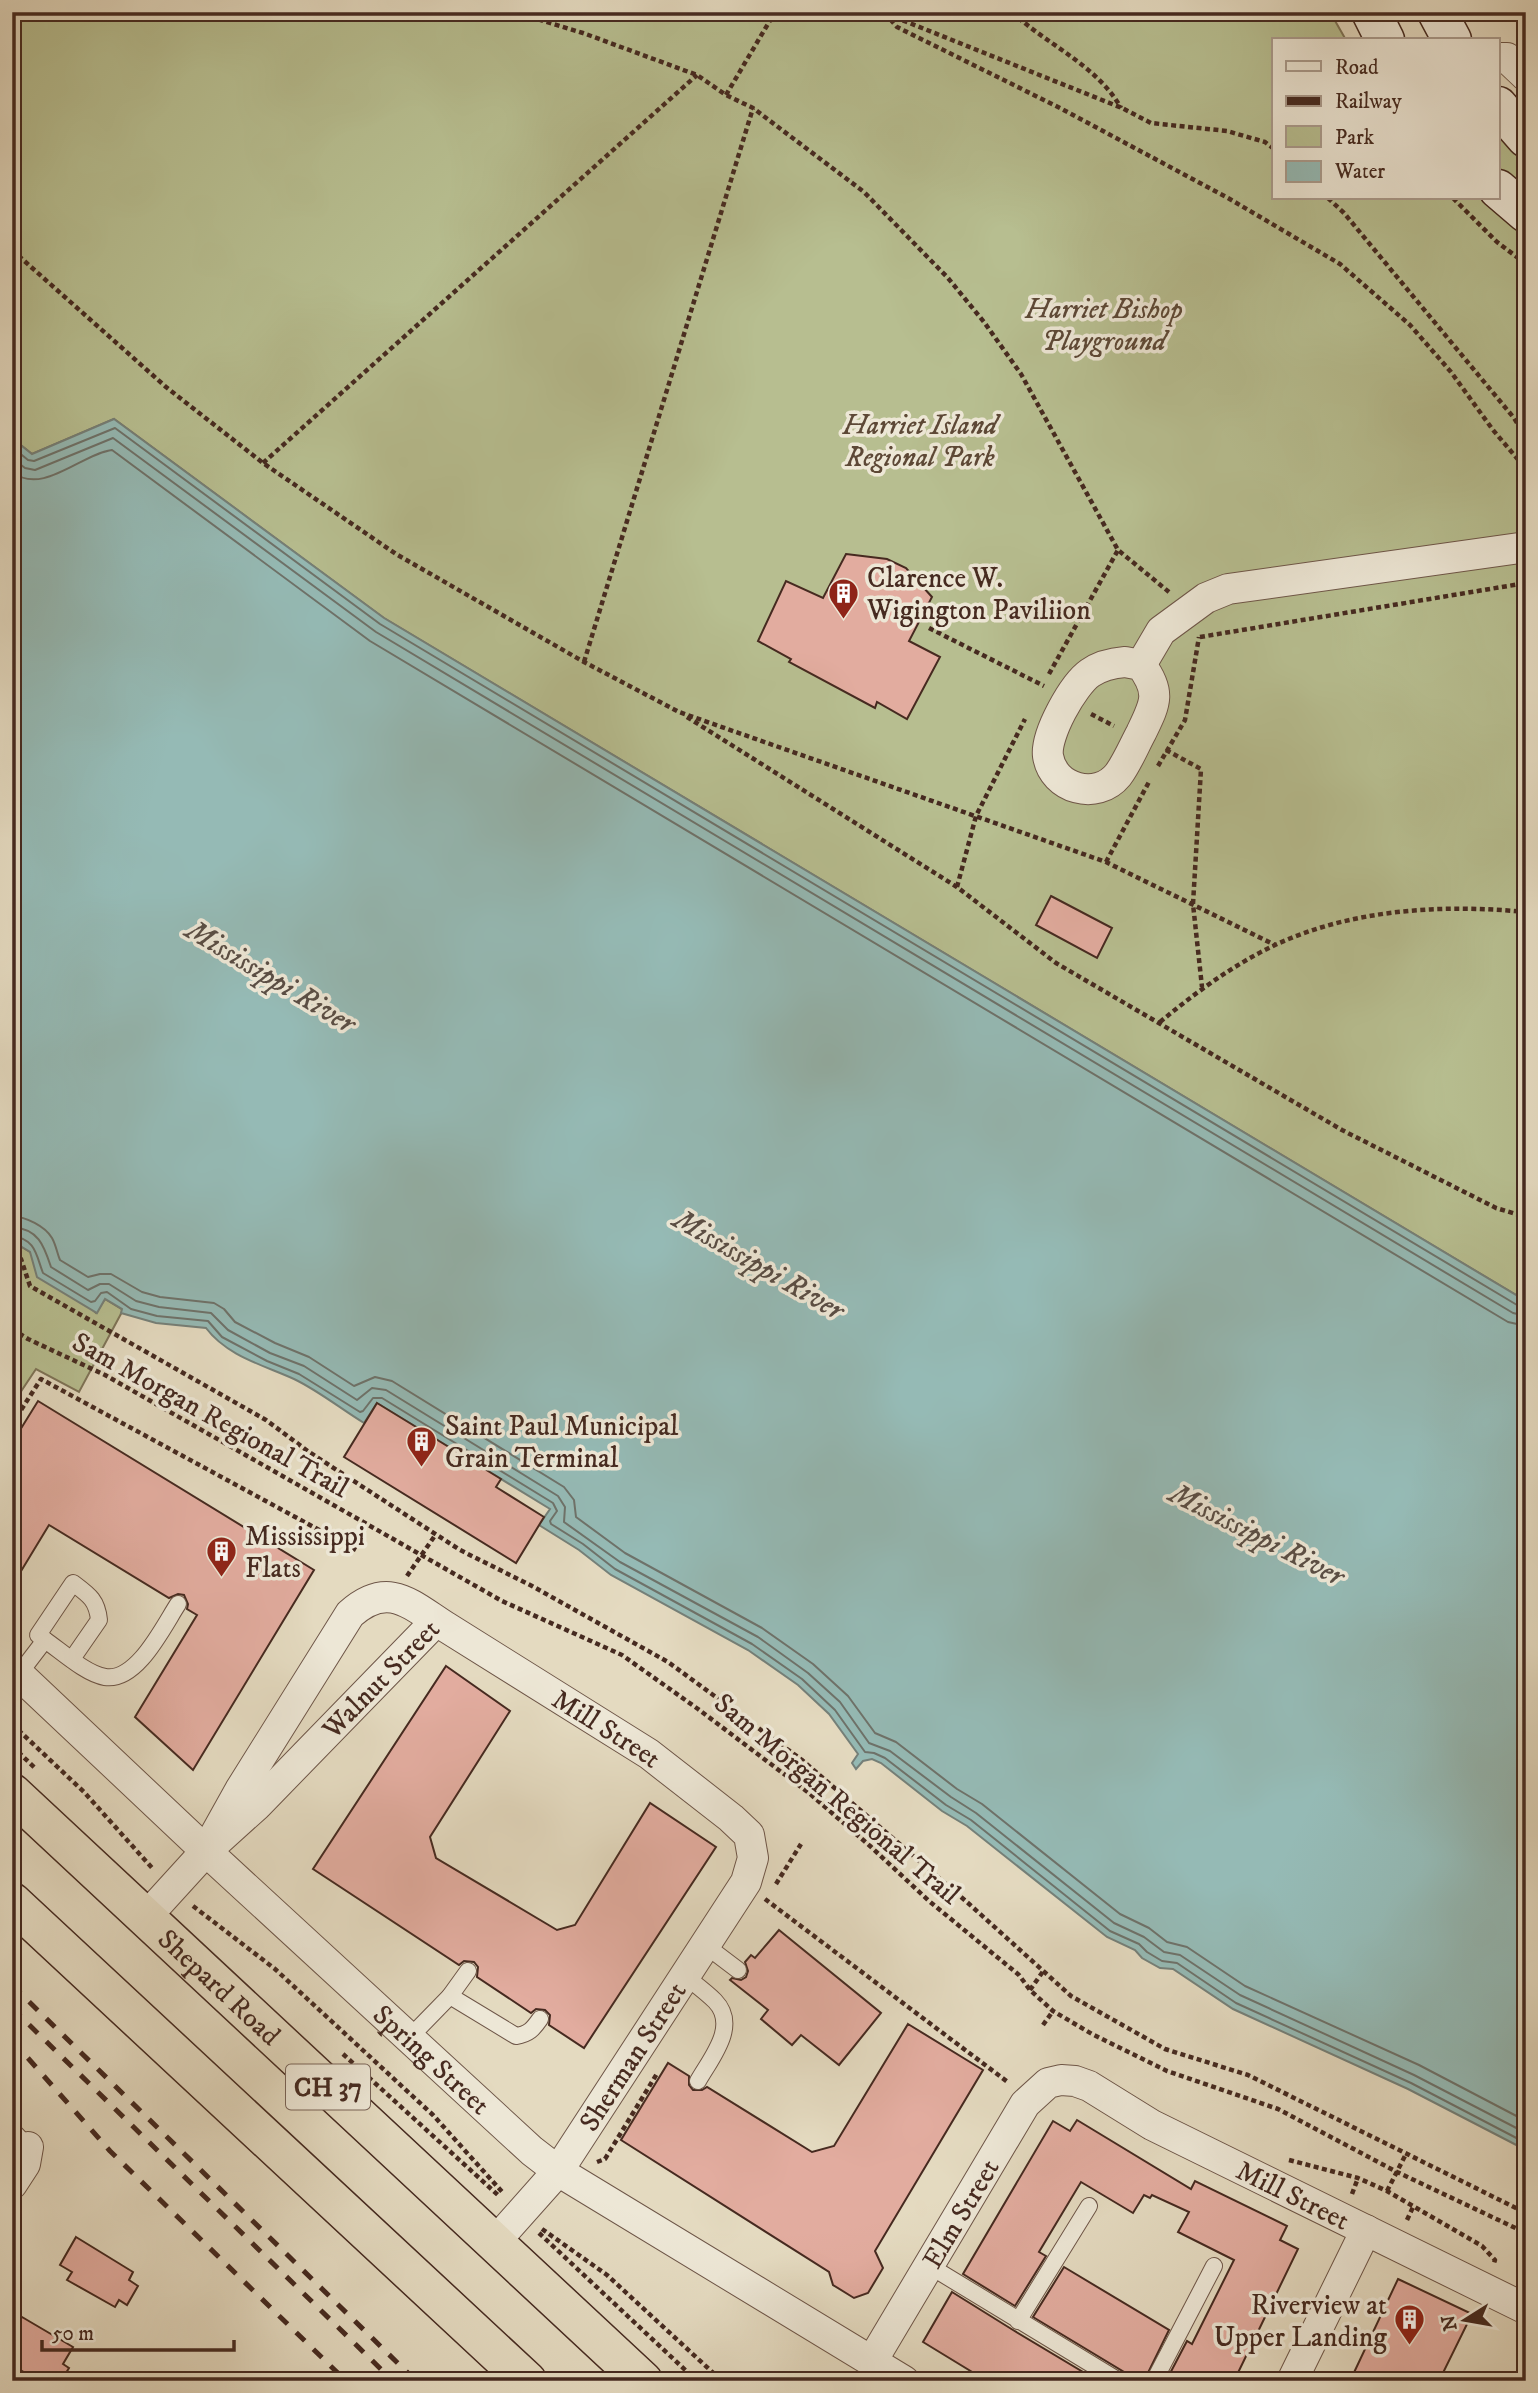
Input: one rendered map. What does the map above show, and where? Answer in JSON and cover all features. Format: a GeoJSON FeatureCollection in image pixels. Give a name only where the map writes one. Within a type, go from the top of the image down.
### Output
{"type":"FeatureCollection","features":[{"type":"Feature","properties":{"kind":"highway","name":"Shepard Road"},"geometry":{"type":"LineString","coordinates":[[27,1783],[145,1918],[643,2381]]}},
{"type":"Feature","properties":{"kind":"highway","name":"CH 37"},"geometry":{"type":"LineString","coordinates":[[12,1902],[527,2381]]}},
{"type":"Feature","properties":{"kind":"street"},"geometry":{"type":"LineString","coordinates":[[1371,12],[1384,38]]}},
{"type":"Feature","properties":{"kind":"street"},"geometry":{"type":"LineString","coordinates":[[1437,12],[1451,38]]}},
{"type":"Feature","properties":{"kind":"street"},"geometry":{"type":"LineString","coordinates":[[1500,58],[1507,58],[1526,76]]}},
{"type":"Feature","properties":{"kind":"street"},"geometry":{"type":"LineString","coordinates":[[1500,108],[1526,138]]}},
{"type":"Feature","properties":{"kind":"street"},"geometry":{"type":"LineString","coordinates":[[1500,191],[1526,213]]}},
{"type":"Feature","properties":{"kind":"street"},"geometry":{"type":"LineString","coordinates":[[1141,665],[1161,631],[1206,598],[1228,589],[1526,547]]}},
{"type":"Feature","properties":{"kind":"street","name":"Walnut Street"},"geometry":{"type":"LineString","coordinates":[[145,1918],[206,1851],[257,1805],[436,1621],[421,1609],[397,1598],[381,1596],[364,1602],[350,1614],[240,1790],[206,1851]]}},
{"type":"Feature","properties":{"kind":"street","name":"Mill Street"},"geometry":{"type":"LineString","coordinates":[[436,1621],[649,1754],[732,1818],[749,1835],[753,1858]]}},
{"type":"Feature","properties":{"kind":"street","name":"Spring Street"},"geometry":{"type":"LineString","coordinates":[[16,1671],[206,1851],[532,2151],[558,2171],[904,2381]]}},
{"type":"Feature","properties":{"kind":"street","name":"Sherman Street"},"geometry":{"type":"LineString","coordinates":[[495,2243],[558,2171],[746,1882],[753,1858]]}},
{"type":"Feature","properties":{"kind":"street","name":"Mill Street"},"geometry":{"type":"LineString","coordinates":[[1061,2080],[1089,2086],[1152,2125],[1526,2309]]}},
{"type":"Feature","properties":{"kind":"street","name":"Elm Street"},"geometry":{"type":"LineString","coordinates":[[872,2361],[1025,2104],[1048,2083],[1061,2080]]}},
{"type":"Feature","properties":{"kind":"street"},"geometry":{"type":"LineString","coordinates":[[12,2185],[25,2164],[20,2139]]}},
{"type":"Feature","properties":{"kind":"street"},"geometry":{"type":"LineString","coordinates":[[1292,2381],[1366,2230]]}},
{"type":"Feature","properties":{"kind":"lane"},"geometry":{"type":"LineString","coordinates":[[72,1659],[99,1620],[97,1606],[74,1583],[38,1635],[72,1659],[93,1672],[106,1677],[129,1672],[143,1657],[178,1604]]}},
{"type":"Feature","properties":{"kind":"lane"},"geometry":{"type":"LineString","coordinates":[[16,1671],[45,1640]]}},
{"type":"Feature","properties":{"kind":"lane"},"geometry":{"type":"LineString","coordinates":[[705,1945],[738,1970]]}},
{"type":"Feature","properties":{"kind":"lane"},"geometry":{"type":"LineString","coordinates":[[410,2037],[450,1996],[468,1972]]}},
{"type":"Feature","properties":{"kind":"lane"},"geometry":{"type":"LineString","coordinates":[[685,1976],[717,2003],[723,2014],[725,2028],[722,2040],[698,2081]]}},
{"type":"Feature","properties":{"kind":"lane"},"geometry":{"type":"LineString","coordinates":[[450,1996],[516,2036],[532,2030],[540,2019]]}},
{"type":"Feature","properties":{"kind":"lane"},"geometry":{"type":"LineString","coordinates":[[1018,2321],[1089,2206]]}},
{"type":"Feature","properties":{"kind":"lane"},"geometry":{"type":"LineString","coordinates":[[928,2265],[1119,2381]]}},
{"type":"Feature","properties":{"kind":"lane"},"geometry":{"type":"LineString","coordinates":[[1154,2381],[1214,2266]]}},
{"type":"Feature","properties":{"kind":"path"},"geometry":{"type":"LineString","coordinates":[[12,21],[41,12]]}},
{"type":"Feature","properties":{"kind":"path"},"geometry":{"type":"LineString","coordinates":[[514,12],[583,33],[697,75],[726,95],[753,108],[864,192],[948,278],[984,321],[1021,374],[1118,550],[1167,590],[1187,611],[1200,637],[1185,720],[1106,862]]}},
{"type":"Feature","properties":{"kind":"path"},"geometry":{"type":"LineString","coordinates":[[726,95],[775,12]]}},
{"type":"Feature","properties":{"kind":"path"},"geometry":{"type":"LineString","coordinates":[[1012,12],[1086,69],[1112,93],[1122,108]]}},
{"type":"Feature","properties":{"kind":"path"},"geometry":{"type":"LineString","coordinates":[[884,13],[1122,108],[1151,123],[1227,131],[1265,142],[1272,147]]}},
{"type":"Feature","properties":{"kind":"path"},"geometry":{"type":"LineString","coordinates":[[884,13],[897,27],[1084,121],[1228,198],[1340,264],[1410,325],[1451,372],[1493,430],[1526,469]]}},
{"type":"Feature","properties":{"kind":"path"},"geometry":{"type":"LineString","coordinates":[[263,463],[697,75]]}},
{"type":"Feature","properties":{"kind":"path"},"geometry":{"type":"LineString","coordinates":[[584,662],[753,108]]}},
{"type":"Feature","properties":{"kind":"path"},"geometry":{"type":"LineString","coordinates":[[1330,200],[1505,408],[1526,438]]}},
{"type":"Feature","properties":{"kind":"path"},"geometry":{"type":"LineString","coordinates":[[1455,200],[1497,242],[1526,264]]}},
{"type":"Feature","properties":{"kind":"path"},"geometry":{"type":"LineString","coordinates":[[12,250],[166,387],[263,463],[396,554],[584,662],[678,712],[957,887],[1056,962],[1342,1130],[1496,1208],[1526,1217]]}},
{"type":"Feature","properties":{"kind":"path"},"geometry":{"type":"LineString","coordinates":[[1200,637],[1526,583]]}},
{"type":"Feature","properties":{"kind":"path"},"geometry":{"type":"LineString","coordinates":[[678,712],[1106,862],[1275,945]]}},
{"type":"Feature","properties":{"kind":"path"},"geometry":{"type":"LineString","coordinates":[[1160,1022],[1202,987],[1275,945],[1340,922],[1388,913],[1464,908],[1526,912]]}},
{"type":"Feature","properties":{"kind":"path"},"geometry":{"type":"LineString","coordinates":[[12,1254],[21,1259],[30,1286],[266,1420],[309,1452],[460,1550],[532,1586],[668,1662],[802,1760],[1072,1996],[1165,2049],[1248,2075],[1526,2213]]}},
{"type":"Feature","properties":{"kind":"path","name":"Sam Morgan Regional Trail"},"geometry":{"type":"LineString","coordinates":[[12,1329],[105,1375],[502,1601],[622,1655],[820,1802],[929,1901],[1019,1975],[1030,1990],[1053,2011],[1167,2071],[1278,2109],[1397,2172],[1526,2233]]}},
{"type":"Feature","properties":{"kind":"path"},"geometry":{"type":"LineString","coordinates":[[12,1424],[41,1378],[356,1550]]}},
{"type":"Feature","properties":{"kind":"path"},"geometry":{"type":"LineString","coordinates":[[405,1580],[436,1534]]}},
{"type":"Feature","properties":{"kind":"path"},"geometry":{"type":"LineString","coordinates":[[12,1724],[84,1792],[151,1868],[194,1907],[275,1969],[433,2115],[522,2214],[607,2275],[722,2381]]}},
{"type":"Feature","properties":{"kind":"path"},"geometry":{"type":"LineString","coordinates":[[12,1746],[27,1783]]}},
{"type":"Feature","properties":{"kind":"path"},"geometry":{"type":"LineString","coordinates":[[754,1903],[766,1899],[1007,2080],[1012,2087]]}},
{"type":"Feature","properties":{"kind":"path"},"geometry":{"type":"LineString","coordinates":[[1030,1990],[1044,1970]]}},
{"type":"Feature","properties":{"kind":"path"},"geometry":{"type":"LineString","coordinates":[[1043,2025],[1053,2011]]}},
{"type":"Feature","properties":{"kind":"path"},"geometry":{"type":"LineString","coordinates":[[339,2050],[522,2214],[697,2381]]}},
{"type":"Feature","properties":{"kind":"path"},"geometry":{"type":"LineString","coordinates":[[1387,2191],[1406,2154]]}},
{"type":"Feature","properties":{"kind":"path"},"geometry":{"type":"LineString","coordinates":[[1350,2198],[1359,2178],[1387,2191],[1482,2246],[1496,2260],[1492,2268]]}},
{"type":"Feature","properties":{"kind":"path"},"geometry":{"type":"LineString","coordinates":[[1405,2224],[1414,2205]]}},
{"type":"Feature","properties":{"kind":"green space","name":"Harriet Island Regional Park"},"geometry":{"type":"Polygon","coordinates":[[[12,12],[1330,12],[1345,38],[1272,38],[1272,200],[1500,200],[1500,131],[1526,144],[1526,1301],[384,618],[114,419],[32,454],[12,438],[12,12]]]}},
{"type":"Feature","properties":{"kind":"green space"},"geometry":{"type":"Polygon","coordinates":[[[12,1241],[30,1252],[96,1313],[105,1299],[123,1310],[79,1392],[36,1369],[12,1405],[12,1241]]]}},
{"type":"Feature","properties":{"kind":"water","name":"Mississippi River"},"geometry":{"type":"Polygon","coordinates":[[[114,419],[384,618],[1526,1301],[1526,2150],[1408,2089],[1233,2009],[1173,1969],[1160,1968],[1142,1958],[1135,1950],[1107,1937],[967,1826],[942,1811],[881,1763],[872,1759],[863,1761],[856,1769],[852,1763],[858,1754],[829,1714],[798,1685],[748,1650],[611,1575],[579,1550],[539,1525],[550,1509],[377,1403],[364,1423],[294,1379],[235,1353],[206,1328],[156,1323],[121,1313],[122,1309],[105,1299],[97,1313],[37,1277],[30,1252],[12,1241],[12,438],[32,454],[114,419]]]}},
{"type":"Feature","properties":{"kind":"building","name":"Clarence W. Wigington Paviliion"},"geometry":{"type":"Polygon","coordinates":[[[846,554],[887,559],[906,568],[932,597],[909,641],[940,657],[907,719],[877,702],[875,708],[789,662],[791,659],[758,641],[786,581],[823,598],[846,554]]]}},
{"type":"Feature","properties":{"kind":"building"},"geometry":{"type":"Polygon","coordinates":[[[1051,896],[1112,928],[1097,958],[1036,925],[1051,896]]]}},
{"type":"Feature","properties":{"kind":"building","name":"Mississippi Flats"},"geometry":{"type":"Polygon","coordinates":[[[38,1401],[314,1570],[193,1770],[135,1717],[197,1615],[187,1609],[184,1595],[178,1594],[169,1598],[49,1525],[12,1586],[12,1443],[38,1401]]]}},
{"type":"Feature","properties":{"kind":"building","name":"Saint Paul Municipal Grain Terminal"},"geometry":{"type":"Polygon","coordinates":[[[377,1403],[501,1479],[496,1487],[544,1517],[516,1563],[344,1457],[377,1403]]]}},
{"type":"Feature","properties":{"kind":"building"},"geometry":{"type":"Polygon","coordinates":[[[446,1666],[510,1711],[430,1837],[436,1858],[557,1930],[575,1925],[650,1803],[716,1847],[584,2048],[549,2025],[550,2015],[545,2010],[536,2009],[531,2013],[477,1977],[478,1967],[474,1962],[464,1961],[459,1965],[313,1869],[446,1666]]]}},
{"type":"Feature","properties":{"kind":"building"},"geometry":{"type":"Polygon","coordinates":[[[779,1930],[881,2013],[839,2065],[801,2035],[792,2045],[761,2019],[768,2010],[730,1980],[746,1977],[748,1971],[745,1962],[751,1955],[755,1958],[779,1930]]]}},
{"type":"Feature","properties":{"kind":"building"},"geometry":{"type":"Polygon","coordinates":[[[908,2024],[983,2070],[875,2251],[883,2268],[868,2293],[854,2298],[833,2285],[829,2272],[621,2140],[668,2063],[689,2076],[689,2085],[693,2090],[707,2087],[812,2152],[834,2146],[908,2024]]]}},
{"type":"Feature","properties":{"kind":"building"},"geometry":{"type":"Polygon","coordinates":[[[1077,2120],[1191,2189],[1195,2181],[1287,2226],[1280,2240],[1298,2249],[1234,2381],[1166,2381],[1187,2341],[1192,2344],[1234,2260],[1178,2232],[1189,2212],[1152,2195],[1150,2198],[1144,2195],[1133,2213],[1081,2182],[1039,2252],[1046,2256],[1015,2306],[963,2274],[1053,2121],[1070,2131],[1077,2120]]]}},
{"type":"Feature","properties":{"kind":"building"},"geometry":{"type":"Polygon","coordinates":[[[76,2237],[133,2272],[129,2280],[138,2286],[127,2305],[119,2300],[115,2307],[67,2280],[72,2272],[60,2265],[76,2237]]]}},
{"type":"Feature","properties":{"kind":"building"},"geometry":{"type":"Polygon","coordinates":[[[1064,2267],[1169,2330],[1144,2381],[1129,2381],[1124,2372],[1033,2317],[1064,2267]]]}},
{"type":"Feature","properties":{"kind":"building","name":"Riverview at Upper Landing"},"geometry":{"type":"Polygon","coordinates":[[[1398,2279],[1472,2314],[1439,2381],[1350,2381],[1398,2279]]]}},
{"type":"Feature","properties":{"kind":"building"},"geometry":{"type":"Polygon","coordinates":[[[952,2292],[1098,2381],[987,2381],[923,2342],[952,2292]]]}},
{"type":"Feature","properties":{"kind":"building"},"geometry":{"type":"Polygon","coordinates":[[[22,2317],[73,2347],[63,2364],[69,2368],[61,2381],[39,2381],[12,2365],[12,2332],[22,2317]]]}},
{"type":"Feature","properties":{"kind":"railway"},"geometry":{"type":"LineString","coordinates":[[12,1985],[416,2381]]}},
{"type":"Feature","properties":{"kind":"railway"},"geometry":{"type":"LineString","coordinates":[[12,2008],[393,2381]]}},
{"type":"Feature","properties":{"kind":"railway"},"geometry":{"type":"LineString","coordinates":[[12,2040],[110,2151],[346,2381]]}},
{"type":"Feature","properties":{"kind":"place","name":"Clarence W. Wigington Paviliion"},"geometry":{"type":"Point","coordinates":[844,620]}},
{"type":"Feature","properties":{"kind":"place","name":"Saint Paul Municipal Grain Terminal"},"geometry":{"type":"Point","coordinates":[422,1468]}},
{"type":"Feature","properties":{"kind":"place","name":"Mississippi Flats"},"geometry":{"type":"Point","coordinates":[222,1578]}},
{"type":"Feature","properties":{"kind":"place","name":"Riverview at Upper Landing"},"geometry":{"type":"Point","coordinates":[1410,2347]}},
{"type":"Feature","properties":{"kind":"park label","name":"Harriet Bishop Playground"},"geometry":{"type":"Point","coordinates":[1104,324]}}]}
